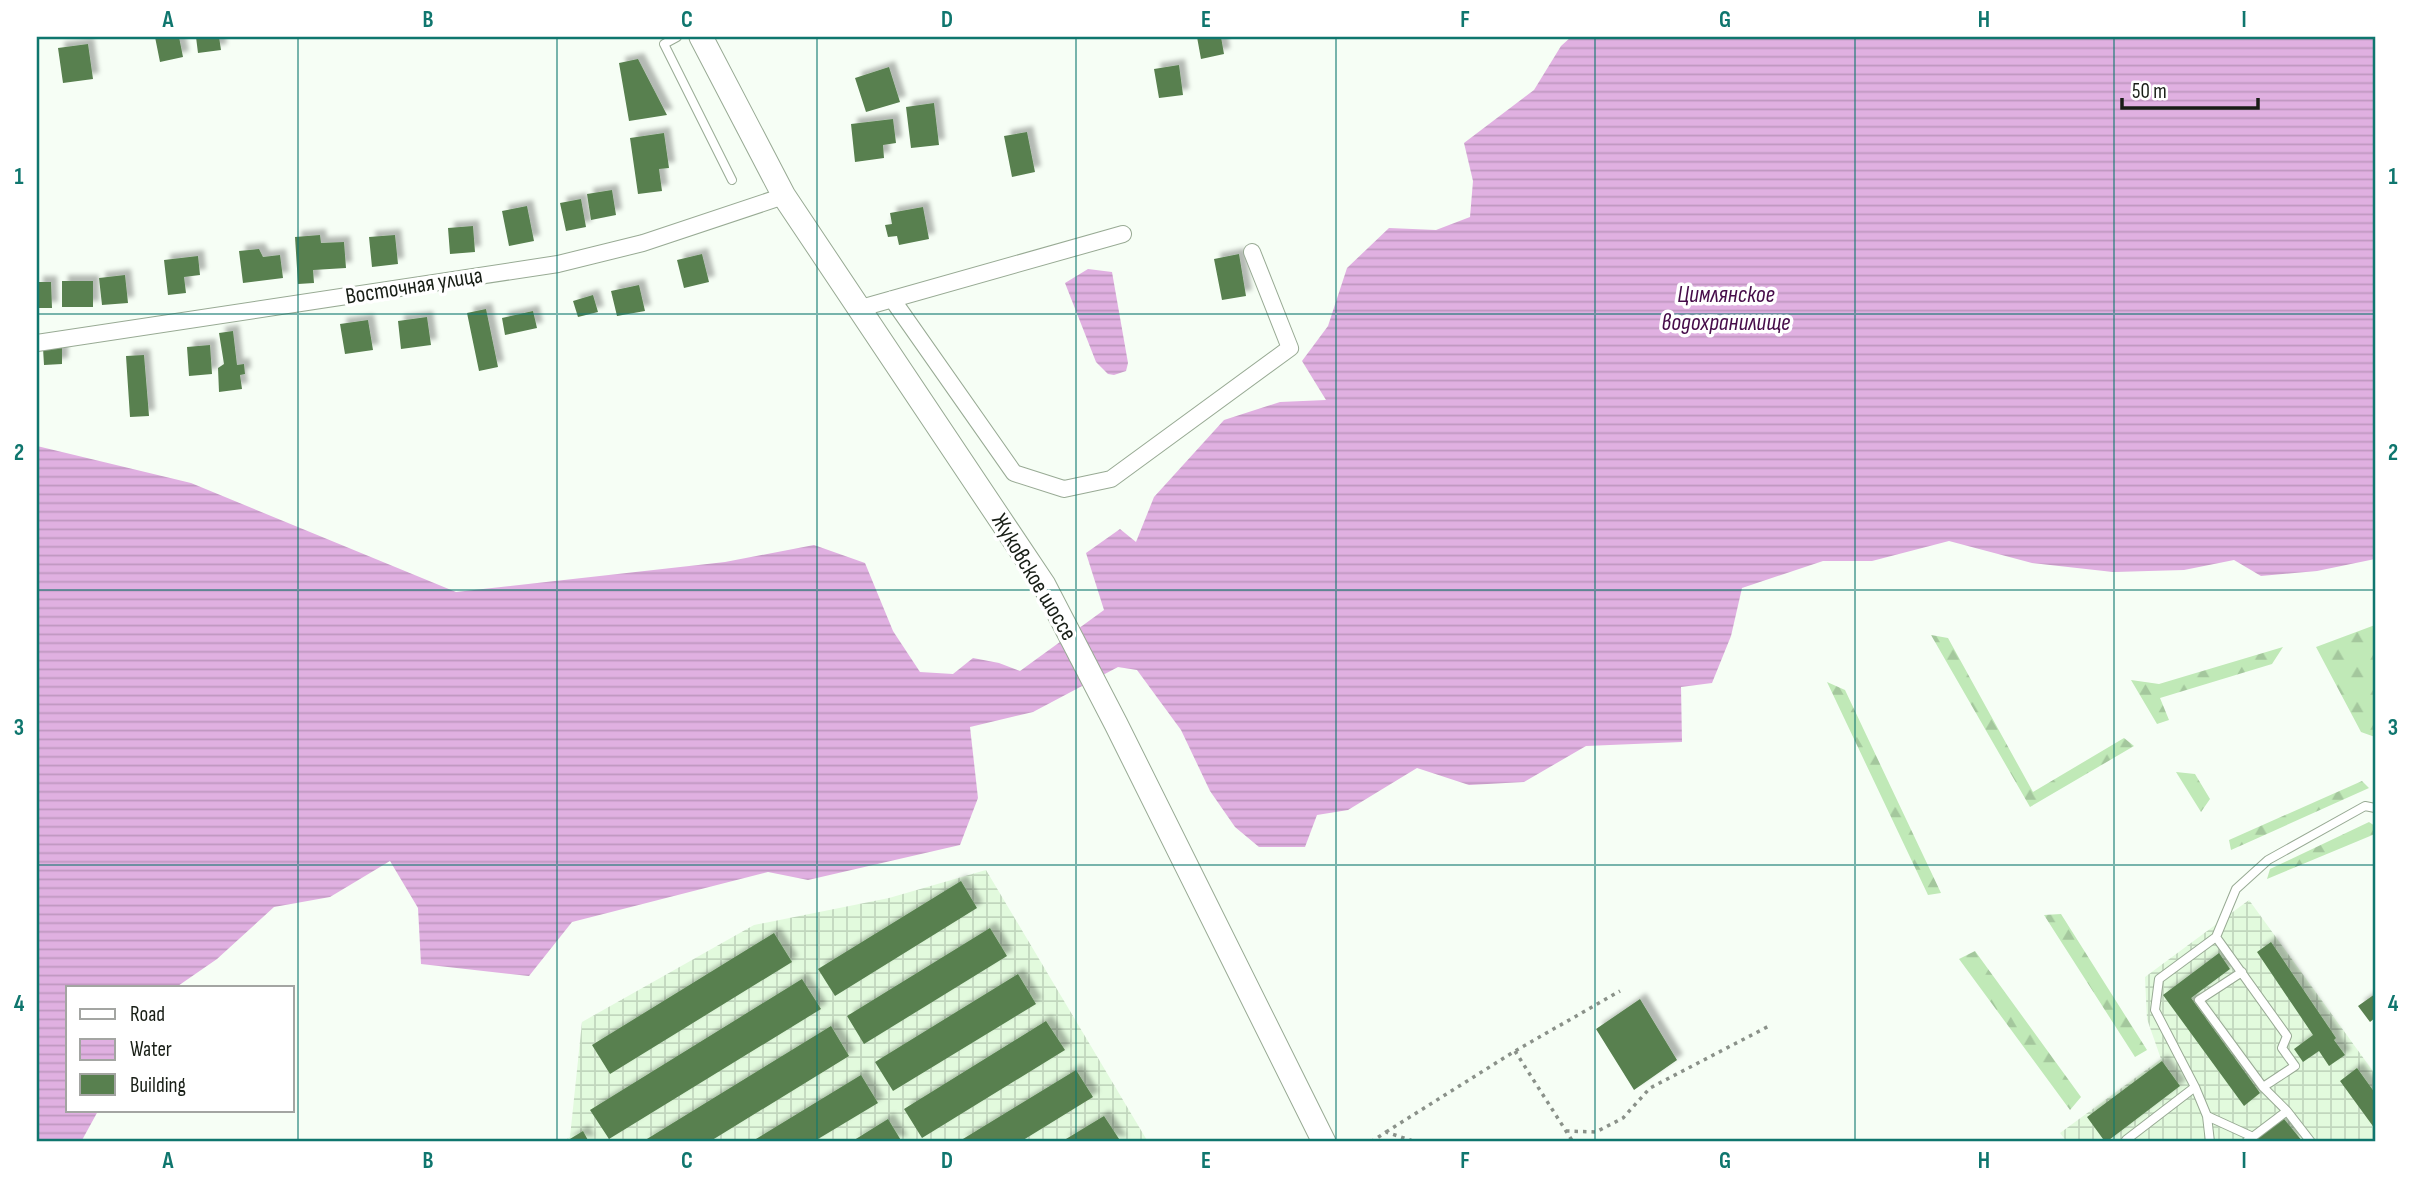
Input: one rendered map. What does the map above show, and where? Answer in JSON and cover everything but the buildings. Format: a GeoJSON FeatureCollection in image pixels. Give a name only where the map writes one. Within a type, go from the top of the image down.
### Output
{"type":"FeatureCollection","features":[{"type":"Feature","properties":{"kind":"main road","name":"Жуковское шоссе"},"geometry":{"type":"LineString","coordinates":[[701,37],[784,197],[1044,585],[1324,1142]]}},
{"type":"Feature","properties":{"kind":"street","name":"Восточная улица"},"geometry":{"type":"LineString","coordinates":[[37,343],[558,264],[643,243],[784,197]]}},
{"type":"Feature","properties":{"kind":"street"},"geometry":{"type":"LineString","coordinates":[[860,309],[1123,234]]}},
{"type":"Feature","properties":{"kind":"street"},"geometry":{"type":"LineString","coordinates":[[892,299],[1014,473],[1064,489],[1111,480],[1290,348],[1251,252]]}},
{"type":"Feature","properties":{"kind":"lane"},"geometry":{"type":"LineString","coordinates":[[677,37],[664,44],[732,180]]}},
{"type":"Feature","properties":{"kind":"lane"},"geometry":{"type":"LineString","coordinates":[[2210,1142],[2207,1116],[2195,1087],[2155,1010],[2159,979],[2216,937],[2236,889],[2268,860],[2365,806],[2375,808]]}},
{"type":"Feature","properties":{"kind":"lane"},"geometry":{"type":"LineString","coordinates":[[2216,937],[2287,1036],[2282,1048],[2295,1066],[2263,1087]]}},
{"type":"Feature","properties":{"kind":"lane"},"geometry":{"type":"LineString","coordinates":[[2242,972],[2199,1000],[2263,1087],[2287,1111],[2311,1142]]}},
{"type":"Feature","properties":{"kind":"lane"},"geometry":{"type":"LineString","coordinates":[[2127,1142],[2126,1140],[2195,1087]]}},
{"type":"Feature","properties":{"kind":"lane"},"geometry":{"type":"LineString","coordinates":[[2207,1116],[2250,1140],[2287,1111]]}},
{"type":"Feature","properties":{"kind":"path"},"geometry":{"type":"LineString","coordinates":[[1371,1142],[1515,1051],[1620,991]]}},
{"type":"Feature","properties":{"kind":"path"},"geometry":{"type":"LineString","coordinates":[[1566,1131],[1596,1132],[1605,1128],[1623,1118],[1650,1088],[1769,1026]]}},
{"type":"Feature","properties":{"kind":"path"},"geometry":{"type":"LineString","coordinates":[[1515,1051],[1573,1142]]}},
{"type":"Feature","properties":{"kind":"path"},"geometry":{"type":"LineString","coordinates":[[1386,1132],[1416,1142]]}},
{"type":"Feature","properties":{"kind":"shaded area"},"geometry":{"type":"Polygon","coordinates":[[[986,870],[1148,1142],[562,1142],[570,1137],[582,1022],[754,925],[889,898],[986,870]]]}},
{"type":"Feature","properties":{"kind":"shaded area"},"geometry":{"type":"Polygon","coordinates":[[[2249,900],[2375,1074],[2375,1142],[2067,1142],[2060,1133],[2161,1059],[2147,1019],[2145,977],[2249,900]]]}},
{"type":"Feature","properties":{"kind":"green space"},"geometry":{"type":"Polygon","coordinates":[[[2375,625],[2375,737],[2361,732],[2316,647],[2375,625]]]}},
{"type":"Feature","properties":{"kind":"green space"},"geometry":{"type":"Polygon","coordinates":[[[1931,635],[1948,638],[2033,792],[2124,738],[2134,746],[2030,807],[1931,635]]]}},
{"type":"Feature","properties":{"kind":"green space"},"geometry":{"type":"Polygon","coordinates":[[[2283,647],[2272,664],[2160,698],[2169,720],[2157,724],[2131,680],[2159,684],[2283,647]]]}},
{"type":"Feature","properties":{"kind":"green space"},"geometry":{"type":"Polygon","coordinates":[[[1827,682],[1845,690],[1941,893],[1928,895],[1827,682]]]}},
{"type":"Feature","properties":{"kind":"green space"},"geometry":{"type":"Polygon","coordinates":[[[2176,772],[2195,774],[2210,799],[2201,812],[2176,772]]]}},
{"type":"Feature","properties":{"kind":"green space"},"geometry":{"type":"Polygon","coordinates":[[[2362,781],[2369,788],[2231,850],[2229,840],[2362,781]]]}},
{"type":"Feature","properties":{"kind":"green space"},"geometry":{"type":"Polygon","coordinates":[[[2369,822],[2375,826],[2375,834],[2267,879],[2270,869],[2369,822]]]}},
{"type":"Feature","properties":{"kind":"green space"},"geometry":{"type":"Polygon","coordinates":[[[2061,914],[2147,1050],[2135,1057],[2044,915],[2061,914]]]}},
{"type":"Feature","properties":{"kind":"green space"},"geometry":{"type":"Polygon","coordinates":[[[1975,951],[2081,1097],[2070,1110],[1959,959],[1975,951]]]}},
{"type":"Feature","properties":{"kind":"water","name":"Цимлянское водохранилище"},"geometry":{"type":"Polygon","coordinates":[[[1571,37],[2375,37],[2375,559],[2317,571],[2261,576],[2234,560],[2184,570],[2113,572],[2032,563],[1949,541],[1872,561],[1823,561],[1742,588],[1731,636],[1712,683],[1681,687],[1682,742],[1586,746],[1524,782],[1469,785],[1417,768],[1348,810],[1317,815],[1305,847],[1259,847],[1235,827],[1210,791],[1181,730],[1137,670],[1118,667],[1033,712],[970,727],[978,798],[960,845],[808,880],[768,872],[572,922],[529,976],[421,964],[418,908],[390,861],[330,897],[274,907],[217,959],[178,986],[66,986],[66,1112],[97,1112],[81,1142],[37,1142],[37,446],[191,483],[456,592],[725,562],[814,545],[865,563],[893,631],[920,672],[953,674],[973,658],[999,663],[1020,671],[1104,610],[1086,553],[1120,529],[1136,542],[1154,497],[1224,420],[1280,402],[1326,400],[1302,361],[1328,326],[1347,268],[1389,228],[1436,230],[1470,217],[1473,181],[1464,143],[1534,90],[1561,46],[1571,37]]]}},
{"type":"Feature","properties":{"kind":"water"},"geometry":{"type":"Polygon","coordinates":[[[1088,269],[1112,272],[1128,363],[1126,371],[1114,375],[1108,374],[1096,362],[1065,283],[1088,269]]]}}]}
